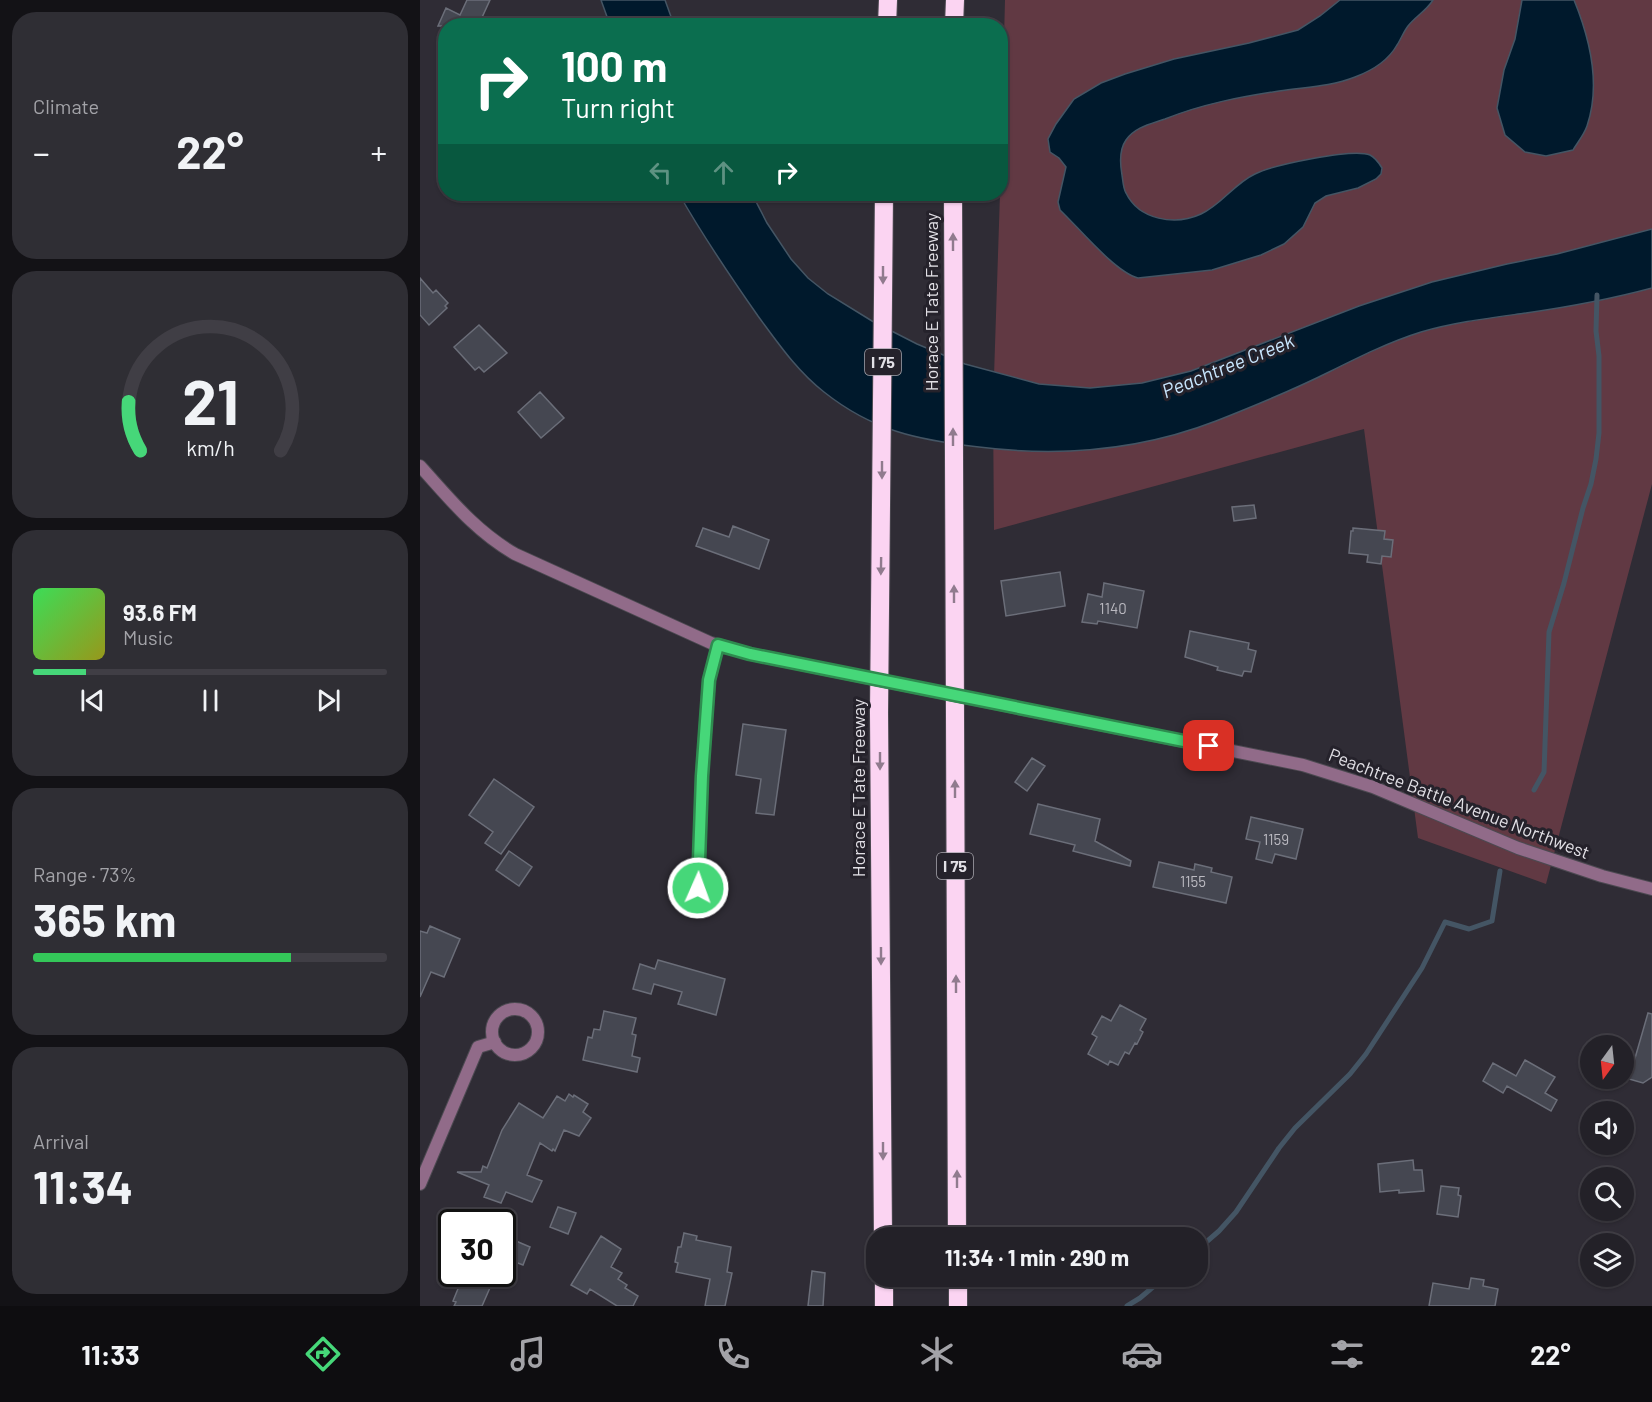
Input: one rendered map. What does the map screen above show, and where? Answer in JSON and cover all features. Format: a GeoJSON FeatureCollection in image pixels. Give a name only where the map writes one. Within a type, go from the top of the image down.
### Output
{"type":"FeatureCollection","features":[{"type":"Feature","properties":{"kind":"highway"},"geometry":{"type":"LineString","coordinates":[[887,18],[888,0]]}},
{"type":"Feature","properties":{"kind":"highway"},"geometry":{"type":"LineString","coordinates":[[954,18],[955,0]]}},
{"type":"Feature","properties":{"kind":"highway","name":"Horace E Tate Freeway"},"geometry":{"type":"LineString","coordinates":[[883,1227],[879,713],[884,201]]}},
{"type":"Feature","properties":{"kind":"highway","name":"Horace E Tate Freeway"},"geometry":{"type":"LineString","coordinates":[[952,201],[957,1227]]}},
{"type":"Feature","properties":{"kind":"highway"},"geometry":{"type":"LineString","coordinates":[[884,1287],[884,1306]]}},
{"type":"Feature","properties":{"kind":"highway"},"geometry":{"type":"LineString","coordinates":[[958,1287],[958,1306]]}},
{"type":"Feature","properties":{"kind":"street","name":"Peachtree Battle Avenue Northwest"},"geometry":{"type":"LineString","coordinates":[[420,466],[470,521],[495,543],[514,554],[711,643],[750,654],[1303,765],[1373,787],[1518,848],[1602,876],[1652,889]]}},
{"type":"Feature","properties":{"kind":"street"},"geometry":{"type":"LineString","coordinates":[[698,888],[702,776],[709,680],[718,645]]}},
{"type":"Feature","properties":{"kind":"street"},"geometry":{"type":"LineString","coordinates":[[420,1184],[478,1047],[495,1042]]}},
{"type":"Feature","properties":{"kind":"shaded area"},"geometry":{"type":"Polygon","coordinates":[[[1005,0],[1652,0],[1652,484],[1546,884],[1418,838],[1364,429],[994,530],[993,406],[1000,201],[1008,201],[1008,18],[1005,18],[1005,0]]]}},
{"type":"Feature","properties":{"kind":"water"},"geometry":{"type":"Polygon","coordinates":[[[601,0],[665,0],[671,18],[607,18],[601,0]]]}},
{"type":"Feature","properties":{"kind":"water"},"geometry":{"type":"Polygon","coordinates":[[[1340,0],[1433,0],[1408,26],[1389,56],[1379,65],[1361,75],[1327,85],[1264,93],[1221,102],[1193,109],[1139,129],[1126,140],[1122,148],[1124,187],[1132,202],[1149,215],[1180,220],[1191,218],[1208,210],[1255,174],[1295,162],[1361,153],[1376,159],[1382,168],[1381,174],[1376,179],[1358,188],[1326,196],[1315,203],[1303,227],[1284,244],[1261,255],[1212,270],[1138,278],[1108,259],[1060,210],[1058,202],[1066,167],[1050,152],[1048,139],[1074,99],[1101,83],[1125,74],[1174,59],[1298,30],[1340,0]]]}},
{"type":"Feature","properties":{"kind":"water"},"geometry":{"type":"Polygon","coordinates":[[[1522,0],[1574,0],[1580,15],[1592,62],[1593,94],[1587,126],[1573,150],[1546,156],[1525,152],[1505,135],[1497,108],[1504,70],[1515,39],[1522,0]]]}},
{"type":"Feature","properties":{"kind":"water","name":"Peachtree Creek"},"geometry":{"type":"Polygon","coordinates":[[[683,201],[756,201],[791,259],[808,278],[828,294],[872,321],[917,344],[965,364],[1039,384],[1090,388],[1142,383],[1191,371],[1359,306],[1432,282],[1557,254],[1652,229],[1652,288],[1621,296],[1460,323],[1421,332],[1374,350],[1245,410],[1159,439],[1099,449],[1009,450],[936,441],[897,432],[860,416],[824,392],[797,366],[758,316],[683,201]]]}},
{"type":"Feature","properties":{"kind":"building"},"geometry":{"type":"Polygon","coordinates":[[[467,0],[490,0],[482,18],[442,18],[446,8],[460,15],[467,0]]]}},
{"type":"Feature","properties":{"kind":"building"},"geometry":{"type":"Polygon","coordinates":[[[420,278],[433,293],[436,290],[448,303],[445,306],[447,308],[429,325],[420,315],[420,278]]]}},
{"type":"Feature","properties":{"kind":"building"},"geometry":{"type":"Polygon","coordinates":[[[479,325],[507,353],[484,372],[479,367],[475,370],[454,347],[479,325]]]}},
{"type":"Feature","properties":{"kind":"building"},"geometry":{"type":"Polygon","coordinates":[[[540,392],[564,418],[541,438],[518,412],[540,392]]]}},
{"type":"Feature","properties":{"kind":"building"},"geometry":{"type":"Polygon","coordinates":[[[1254,505],[1256,518],[1234,521],[1232,507],[1254,505]]]}},
{"type":"Feature","properties":{"kind":"building"},"geometry":{"type":"Polygon","coordinates":[[[733,526],[769,540],[759,569],[696,546],[703,528],[729,537],[733,526]]]}},
{"type":"Feature","properties":{"kind":"building"},"geometry":{"type":"Polygon","coordinates":[[[1353,528],[1385,531],[1384,539],[1393,540],[1391,557],[1382,556],[1381,564],[1367,562],[1368,555],[1349,553],[1353,528]]]}},
{"type":"Feature","properties":{"kind":"building"},"geometry":{"type":"Polygon","coordinates":[[[1060,572],[1065,606],[1006,616],[1001,581],[1060,572]]]}},
{"type":"Feature","properties":{"kind":"building"},"geometry":{"type":"Polygon","coordinates":[[[1104,583],[1144,591],[1137,628],[1098,621],[1097,624],[1082,622],[1088,594],[1102,597],[1104,583]]]}},
{"type":"Feature","properties":{"kind":"building"},"geometry":{"type":"Polygon","coordinates":[[[1190,631],[1249,643],[1248,649],[1256,651],[1251,672],[1244,671],[1242,676],[1217,670],[1218,667],[1185,657],[1190,631]]]}},
{"type":"Feature","properties":{"kind":"building"},"geometry":{"type":"Polygon","coordinates":[[[743,724],[786,730],[774,815],[756,813],[761,779],[736,775],[743,724]]]}},
{"type":"Feature","properties":{"kind":"building"},"geometry":{"type":"Polygon","coordinates":[[[1032,758],[1045,766],[1027,791],[1015,782],[1032,758]]]}},
{"type":"Feature","properties":{"kind":"building"},"geometry":{"type":"Polygon","coordinates":[[[494,779],[534,807],[501,854],[485,843],[493,832],[469,815],[494,779]]]}},
{"type":"Feature","properties":{"kind":"building"},"geometry":{"type":"Polygon","coordinates":[[[1038,804],[1100,819],[1095,841],[1131,861],[1130,866],[1073,851],[1075,845],[1030,834],[1038,804]]]}},
{"type":"Feature","properties":{"kind":"building"},"geometry":{"type":"Polygon","coordinates":[[[1251,817],[1303,829],[1296,859],[1275,854],[1272,863],[1256,859],[1260,842],[1246,839],[1251,817]]]}},
{"type":"Feature","properties":{"kind":"building"},"geometry":{"type":"Polygon","coordinates":[[[509,851],[532,867],[519,886],[496,870],[509,851]]]}},
{"type":"Feature","properties":{"kind":"building"},"geometry":{"type":"Polygon","coordinates":[[[1159,862],[1194,870],[1195,864],[1212,868],[1211,872],[1232,877],[1226,903],[1153,887],[1159,862]]]}},
{"type":"Feature","properties":{"kind":"building"},"geometry":{"type":"Polygon","coordinates":[[[430,926],[460,939],[444,977],[431,972],[420,997],[420,931],[427,933],[430,926]]]}},
{"type":"Feature","properties":{"kind":"building"},"geometry":{"type":"Polygon","coordinates":[[[658,960],[725,979],[716,1015],[678,1004],[682,992],[654,984],[651,994],[633,989],[640,964],[655,969],[658,960]]]}},
{"type":"Feature","properties":{"kind":"building"},"geometry":{"type":"Polygon","coordinates":[[[1120,1005],[1146,1019],[1140,1030],[1143,1032],[1129,1054],[1125,1052],[1118,1065],[1110,1061],[1108,1065],[1088,1054],[1097,1037],[1092,1034],[1102,1016],[1111,1021],[1120,1005]]]}},
{"type":"Feature","properties":{"kind":"building"},"geometry":{"type":"Polygon","coordinates":[[[604,1011],[636,1018],[632,1034],[636,1035],[632,1056],[640,1058],[637,1072],[583,1060],[588,1037],[592,1038],[594,1029],[600,1030],[604,1011]]]}},
{"type":"Feature","properties":{"kind":"building"},"geometry":{"type":"Polygon","coordinates":[[[1648,1013],[1652,1014],[1652,1077],[1643,1083],[1634,1080],[1634,1062],[1648,1013]]]}},
{"type":"Feature","properties":{"kind":"building"},"geometry":{"type":"Polygon","coordinates":[[[1525,1060],[1555,1077],[1545,1093],[1557,1100],[1551,1111],[1507,1086],[1503,1093],[1483,1081],[1493,1063],[1516,1076],[1525,1060]]]}},
{"type":"Feature","properties":{"kind":"building"},"geometry":{"type":"Polygon","coordinates":[[[569,1094],[588,1104],[583,1112],[591,1118],[579,1136],[564,1130],[555,1151],[540,1143],[527,1175],[542,1181],[532,1202],[506,1192],[501,1203],[484,1197],[489,1185],[457,1172],[481,1172],[483,1166],[487,1168],[502,1130],[519,1103],[543,1118],[557,1096],[565,1101],[569,1094]]]}},
{"type":"Feature","properties":{"kind":"building"},"geometry":{"type":"Polygon","coordinates":[[[1413,1160],[1414,1170],[1422,1170],[1424,1191],[1380,1192],[1378,1164],[1413,1160]]]}},
{"type":"Feature","properties":{"kind":"building"},"geometry":{"type":"Polygon","coordinates":[[[1441,1186],[1459,1188],[1458,1195],[1461,1196],[1458,1217],[1437,1214],[1441,1186]]]}},
{"type":"Feature","properties":{"kind":"building"},"geometry":{"type":"Polygon","coordinates":[[[558,1207],[576,1213],[568,1234],[550,1227],[558,1207]]]}},
{"type":"Feature","properties":{"kind":"building"},"geometry":{"type":"Polygon","coordinates":[[[684,1233],[697,1236],[696,1240],[731,1247],[727,1272],[732,1273],[725,1306],[705,1306],[710,1279],[676,1272],[678,1247],[681,1247],[684,1233]]]}},
{"type":"Feature","properties":{"kind":"building"},"geometry":{"type":"Polygon","coordinates":[[[601,1236],[621,1249],[611,1267],[622,1273],[618,1279],[627,1285],[625,1288],[638,1296],[633,1306],[617,1306],[590,1289],[587,1294],[571,1285],[601,1236]]]}},
{"type":"Feature","properties":{"kind":"building"},"geometry":{"type":"Polygon","coordinates":[[[516,1241],[530,1247],[523,1265],[516,1262],[516,1241]]]}},
{"type":"Feature","properties":{"kind":"building"},"geometry":{"type":"Polygon","coordinates":[[[812,1271],[825,1273],[823,1306],[808,1306],[812,1271]]]}},
{"type":"Feature","properties":{"kind":"building"},"geometry":{"type":"Polygon","coordinates":[[[1471,1278],[1484,1280],[1483,1286],[1498,1289],[1495,1306],[1429,1306],[1433,1283],[1469,1289],[1471,1278]]]}},
{"type":"Feature","properties":{"kind":"building"},"geometry":{"type":"Polygon","coordinates":[[[459,1287],[490,1287],[482,1306],[454,1306],[456,1302],[453,1301],[459,1287]]]}},
{"type":"Feature","properties":{"kind":"waterway"},"geometry":{"type":"LineString","coordinates":[[1534,790],[1544,772],[1549,632],[1596,459],[1599,433],[1597,295]]}},
{"type":"Feature","properties":{"kind":"waterway"},"geometry":{"type":"LineString","coordinates":[[1208,1240],[1236,1212],[1295,1128],[1350,1074],[1366,1054],[1422,968],[1445,922],[1469,929],[1492,921],[1500,871]]}},
{"type":"Feature","properties":{"kind":"waterway"},"geometry":{"type":"LineString","coordinates":[[1127,1306],[1153,1287]]}},
{"type":"Feature","properties":{"kind":"route"},"geometry":{"type":"LineString","coordinates":[[698,888],[702,776],[709,680],[718,645],[750,654],[1209,746]]}}]}
